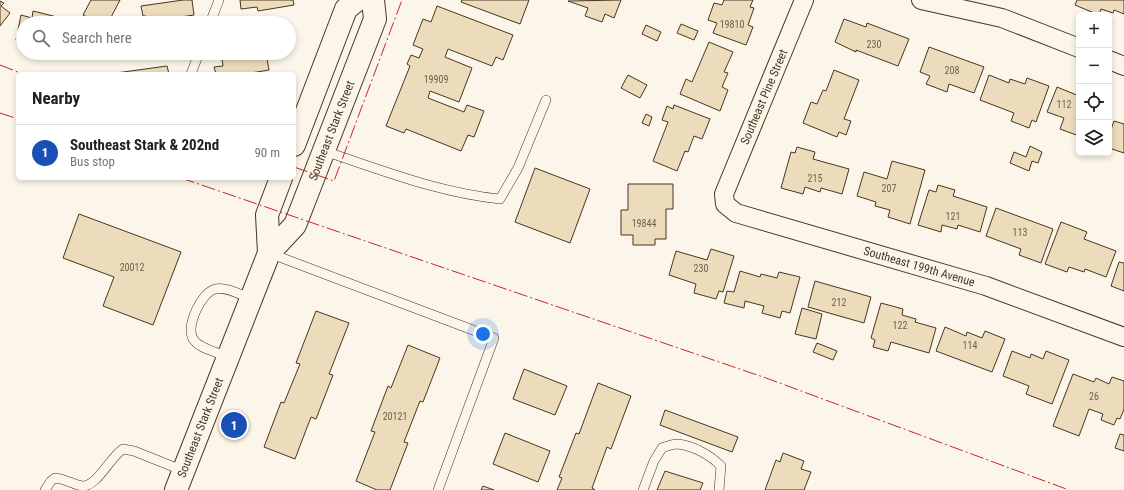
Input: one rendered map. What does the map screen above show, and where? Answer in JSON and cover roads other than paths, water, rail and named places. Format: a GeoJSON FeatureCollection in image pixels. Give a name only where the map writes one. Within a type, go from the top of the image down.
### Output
{"type":"FeatureCollection","features":[{"type":"Feature","properties":{"kind":"main road"},"geometry":{"type":"LineString","coordinates":[[296,137],[346,9],[357,0]]}},
{"type":"Feature","properties":{"kind":"main road","name":"Southeast Stark Street"},"geometry":{"type":"LineString","coordinates":[[180,480],[269,253],[295,225],[375,18],[373,0]]}},
{"type":"Feature","properties":{"kind":"main road","name":"Southeast Stark Street"},"geometry":{"type":"LineString","coordinates":[[269,253],[267,215],[280,180]]}},
{"type":"Feature","properties":{"kind":"street","name":"Southeast Pine Street"},"geometry":{"type":"LineString","coordinates":[[724,194],[804,0]]}},
{"type":"Feature","properties":{"kind":"street"},"geometry":{"type":"LineString","coordinates":[[921,0],[1002,18],[1076,47]]}},
{"type":"Feature","properties":{"kind":"street"},"geometry":{"type":"LineString","coordinates":[[1112,61],[1124,66]]}},
{"type":"Feature","properties":{"kind":"street","name":"Southeast 199th Avenue"},"geometry":{"type":"LineString","coordinates":[[724,194],[725,204],[736,213],[986,286],[1124,338]]}},
{"type":"Feature","properties":{"kind":"lane"},"geometry":{"type":"LineString","coordinates":[[213,16],[219,0]]}},
{"type":"Feature","properties":{"kind":"lane"},"geometry":{"type":"LineString","coordinates":[[192,72],[196,60]]}},
{"type":"Feature","properties":{"kind":"lane"},"geometry":{"type":"LineString","coordinates":[[324,151],[428,185],[465,194],[500,199],[518,168],[546,100]]}},
{"type":"Feature","properties":{"kind":"lane"},"geometry":{"type":"LineString","coordinates":[[269,253],[494,338],[438,490]]}},
{"type":"Feature","properties":{"kind":"lane"},"geometry":{"type":"LineString","coordinates":[[228,356],[201,346],[193,339],[191,332],[196,313],[202,299],[208,293],[217,289],[233,292],[251,299]]}},
{"type":"Feature","properties":{"kind":"lane"},"geometry":{"type":"LineString","coordinates":[[642,490],[654,461],[662,448],[677,444],[694,448],[712,457],[721,466],[719,490]]}},
{"type":"Feature","properties":{"kind":"lane"},"geometry":{"type":"LineString","coordinates":[[45,490],[50,481],[55,478],[84,486],[92,483],[114,457],[123,449],[134,451],[180,480]]}},
{"type":"Feature","properties":{"kind":"place","name":"Southeast Stark & 202nd"},"geometry":{"type":"Point","coordinates":[234,425]}}]}
